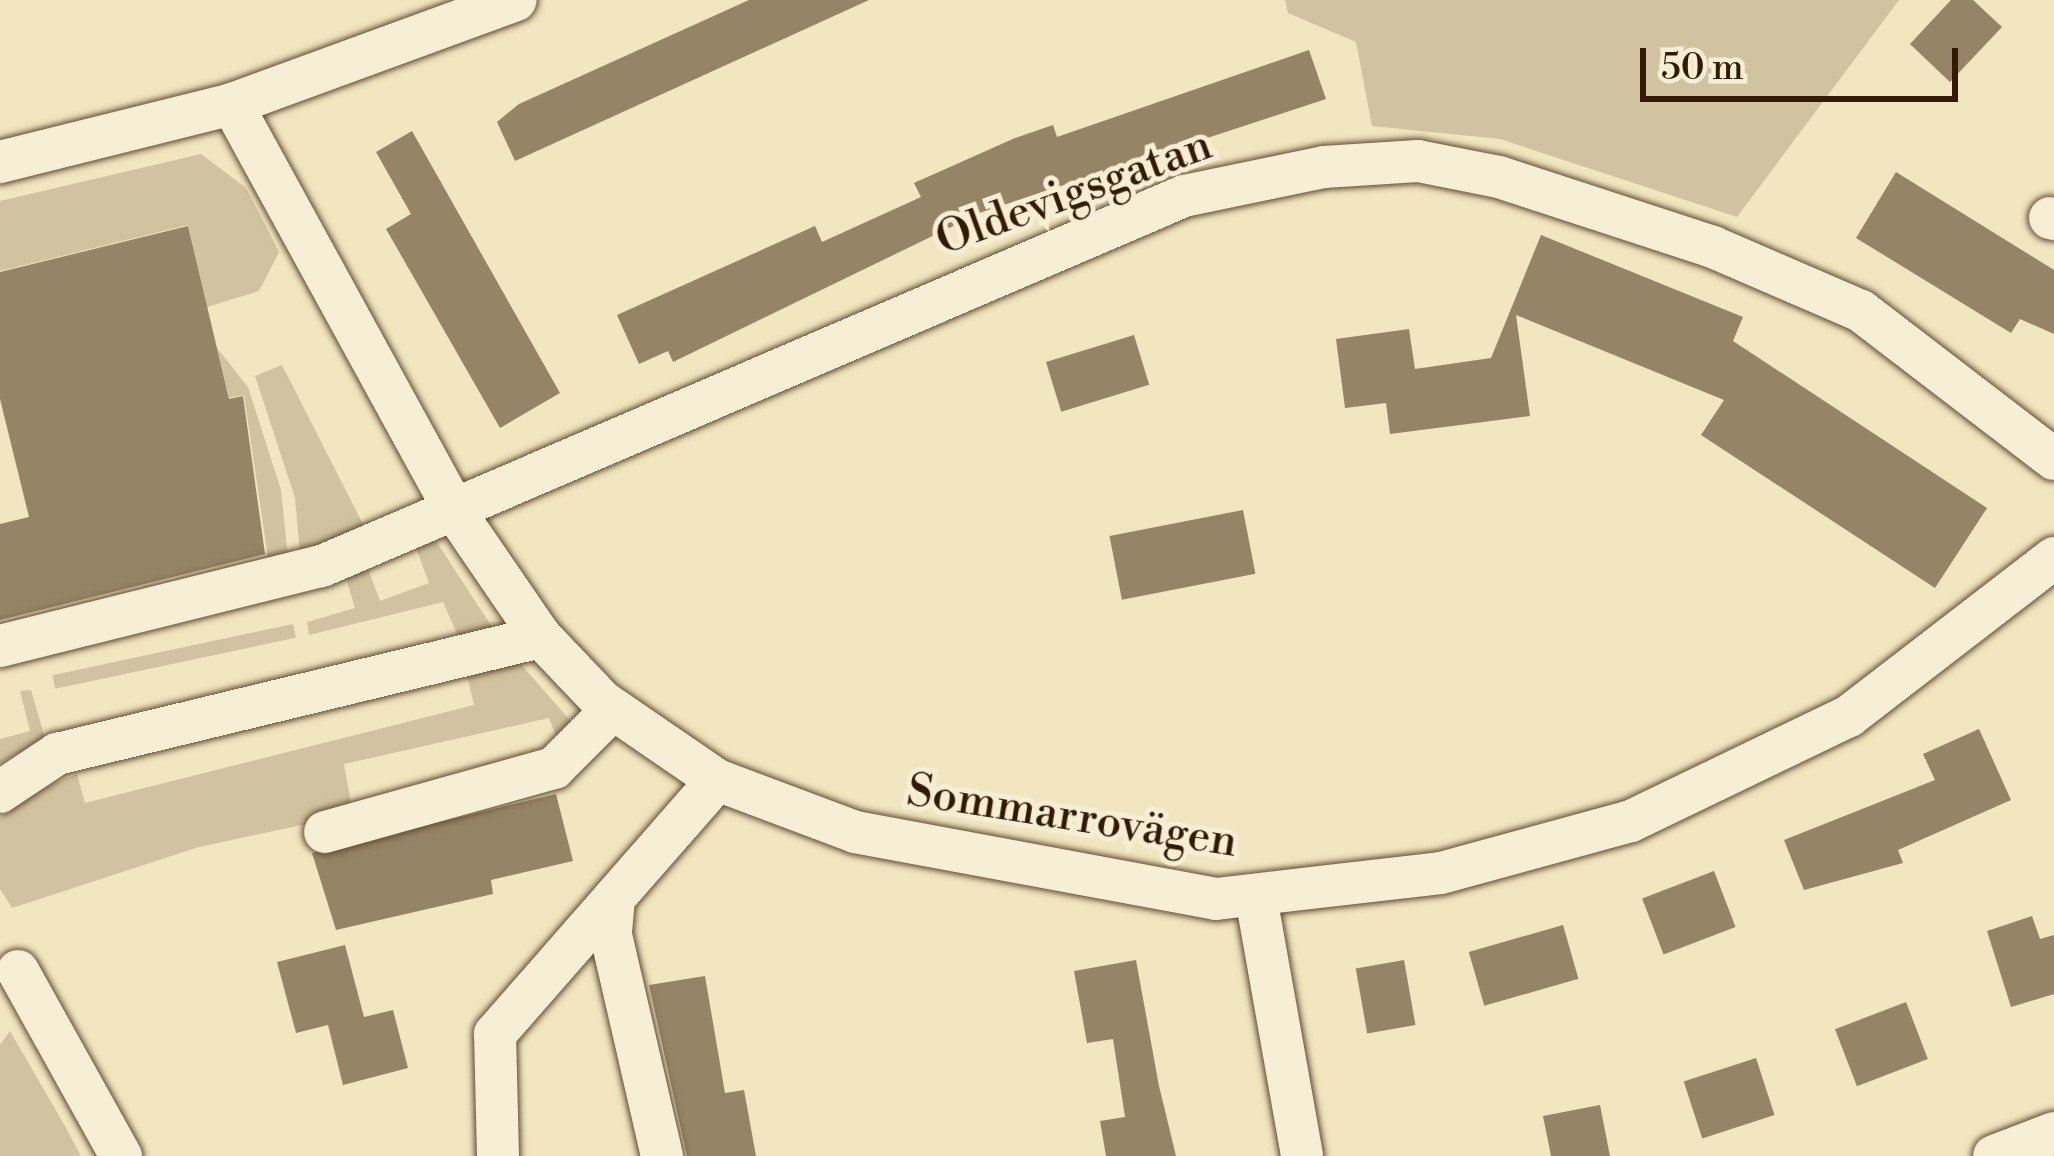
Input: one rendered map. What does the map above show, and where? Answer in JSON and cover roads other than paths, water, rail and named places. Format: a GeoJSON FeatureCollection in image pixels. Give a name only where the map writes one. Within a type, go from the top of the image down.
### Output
{"type":"FeatureCollection","features":[{"type":"Feature","properties":{"kind":"street"},"geometry":{"type":"LineString","coordinates":[[0,162],[232,104],[516,0]]}},
{"type":"Feature","properties":{"kind":"street","name":"Sommarrovägen"},"geometry":{"type":"LineString","coordinates":[[232,104],[456,513],[542,638],[613,709],[717,780],[855,832],[1015,868],[1256,897],[1441,873],[1630,821],[1849,716],[2054,558]]}},
{"type":"Feature","properties":{"kind":"street","name":"Oldevigsgatan"},"geometry":{"type":"LineString","coordinates":[[0,646],[322,566],[456,513],[942,296],[1184,196],[1324,167],[1418,161],[1575,200],[1861,311],[2052,458]]}},
{"type":"Feature","properties":{"kind":"street"},"geometry":{"type":"LineString","coordinates":[[0,792],[57,754],[542,638]]}},
{"type":"Feature","properties":{"kind":"street"},"geometry":{"type":"LineString","coordinates":[[325,832],[554,769],[613,709]]}},
{"type":"Feature","properties":{"kind":"street"},"geometry":{"type":"LineString","coordinates":[[498,1156],[495,1034],[717,780]]}},
{"type":"Feature","properties":{"kind":"street"},"geometry":{"type":"LineString","coordinates":[[1256,897],[1302,1156]]}},
{"type":"Feature","properties":{"kind":"street"},"geometry":{"type":"LineString","coordinates":[[614,898],[611,934],[662,1156]]}},
{"type":"Feature","properties":{"kind":"street"},"geometry":{"type":"LineString","coordinates":[[6,962],[121,1156]]}},
{"type":"Feature","properties":{"kind":"street"},"geometry":{"type":"LineString","coordinates":[[1994,1156],[2054,1133]]}}]}
